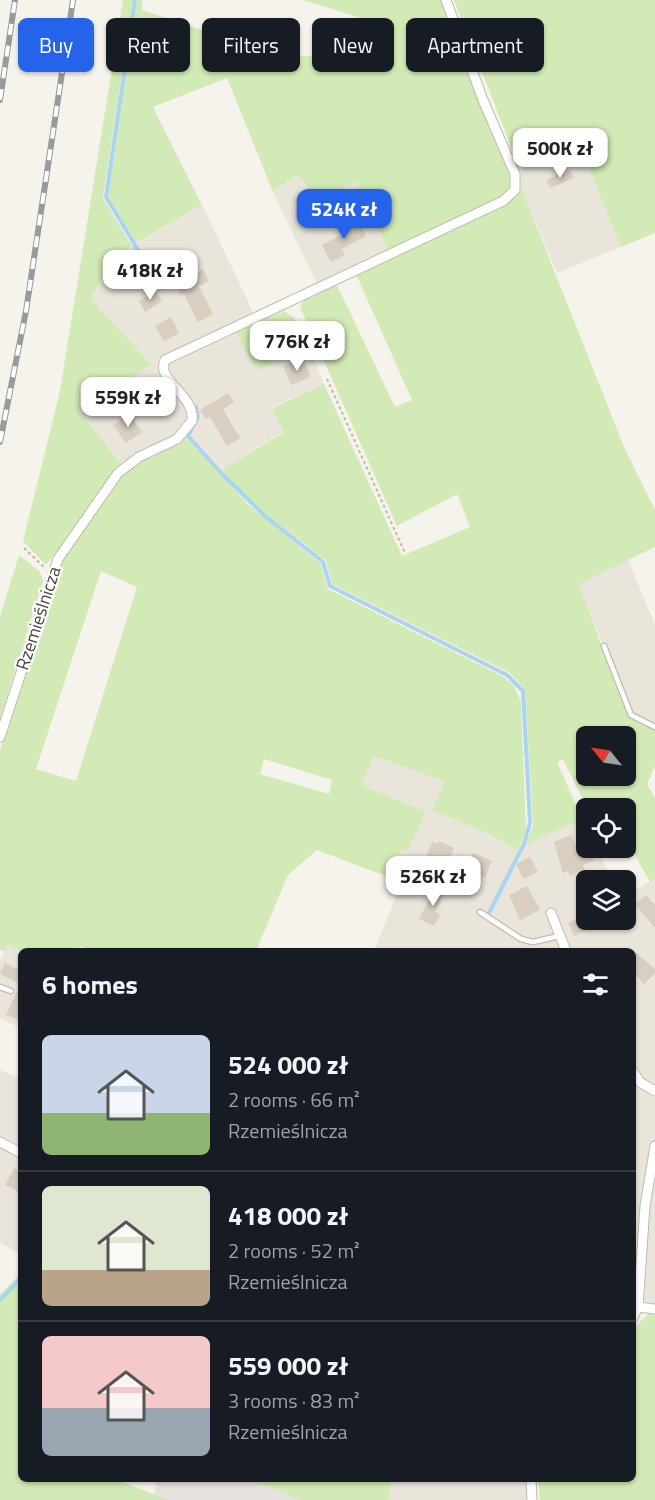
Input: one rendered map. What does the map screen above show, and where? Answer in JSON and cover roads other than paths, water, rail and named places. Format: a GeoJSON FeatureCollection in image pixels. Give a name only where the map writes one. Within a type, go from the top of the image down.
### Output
{"type":"FeatureCollection","features":[{"type":"Feature","properties":{"kind":"street","name":"Rzemieślnicza"},"geometry":{"type":"LineString","coordinates":[[0,737],[52,574],[64,549],[118,473],[139,457],[177,439],[188,428],[193,414],[191,408],[163,369],[165,360],[512,195],[517,186],[515,174],[483,100],[446,0]]}},
{"type":"Feature","properties":{"kind":"street"},"geometry":{"type":"LineString","coordinates":[[550,913],[565,948]]}},
{"type":"Feature","properties":{"kind":"street"},"geometry":{"type":"LineString","coordinates":[[636,1076],[641,1083],[655,1090]]}},
{"type":"Feature","properties":{"kind":"street"},"geometry":{"type":"LineString","coordinates":[[0,1142],[18,1152]]}},
{"type":"Feature","properties":{"kind":"street"},"geometry":{"type":"LineString","coordinates":[[636,1311],[645,1206],[655,1146]]}},
{"type":"Feature","properties":{"kind":"street"},"geometry":{"type":"LineString","coordinates":[[638,1307],[655,1309]]}},
{"type":"Feature","properties":{"kind":"street"},"geometry":{"type":"LineString","coordinates":[[531,1482],[532,1500]]}},
{"type":"Feature","properties":{"kind":"lane"},"geometry":{"type":"LineString","coordinates":[[604,646],[631,715],[655,727]]}},
{"type":"Feature","properties":{"kind":"lane"},"geometry":{"type":"LineString","coordinates":[[480,912],[521,939],[533,942],[559,936]]}},
{"type":"Feature","properties":{"kind":"lane"},"geometry":{"type":"LineString","coordinates":[[0,987],[11,991]]}},
{"type":"Feature","properties":{"kind":"waterway"},"geometry":{"type":"LineString","coordinates":[[135,0],[106,197],[161,288]]}},
{"type":"Feature","properties":{"kind":"waterway"},"geometry":{"type":"LineString","coordinates":[[196,407],[198,417],[188,436],[222,474],[265,516],[323,562],[330,586],[507,675],[523,691],[530,823],[524,844],[489,913]]}},
{"type":"Feature","properties":{"kind":"waterway"},"geometry":{"type":"LineString","coordinates":[[0,1300],[18,1281]]}},
{"type":"Feature","properties":{"kind":"railway"},"geometry":{"type":"LineString","coordinates":[[0,100],[15,0]]}},
{"type":"Feature","properties":{"kind":"railway"},"geometry":{"type":"LineString","coordinates":[[0,442],[26,311],[73,0]]}}]}
